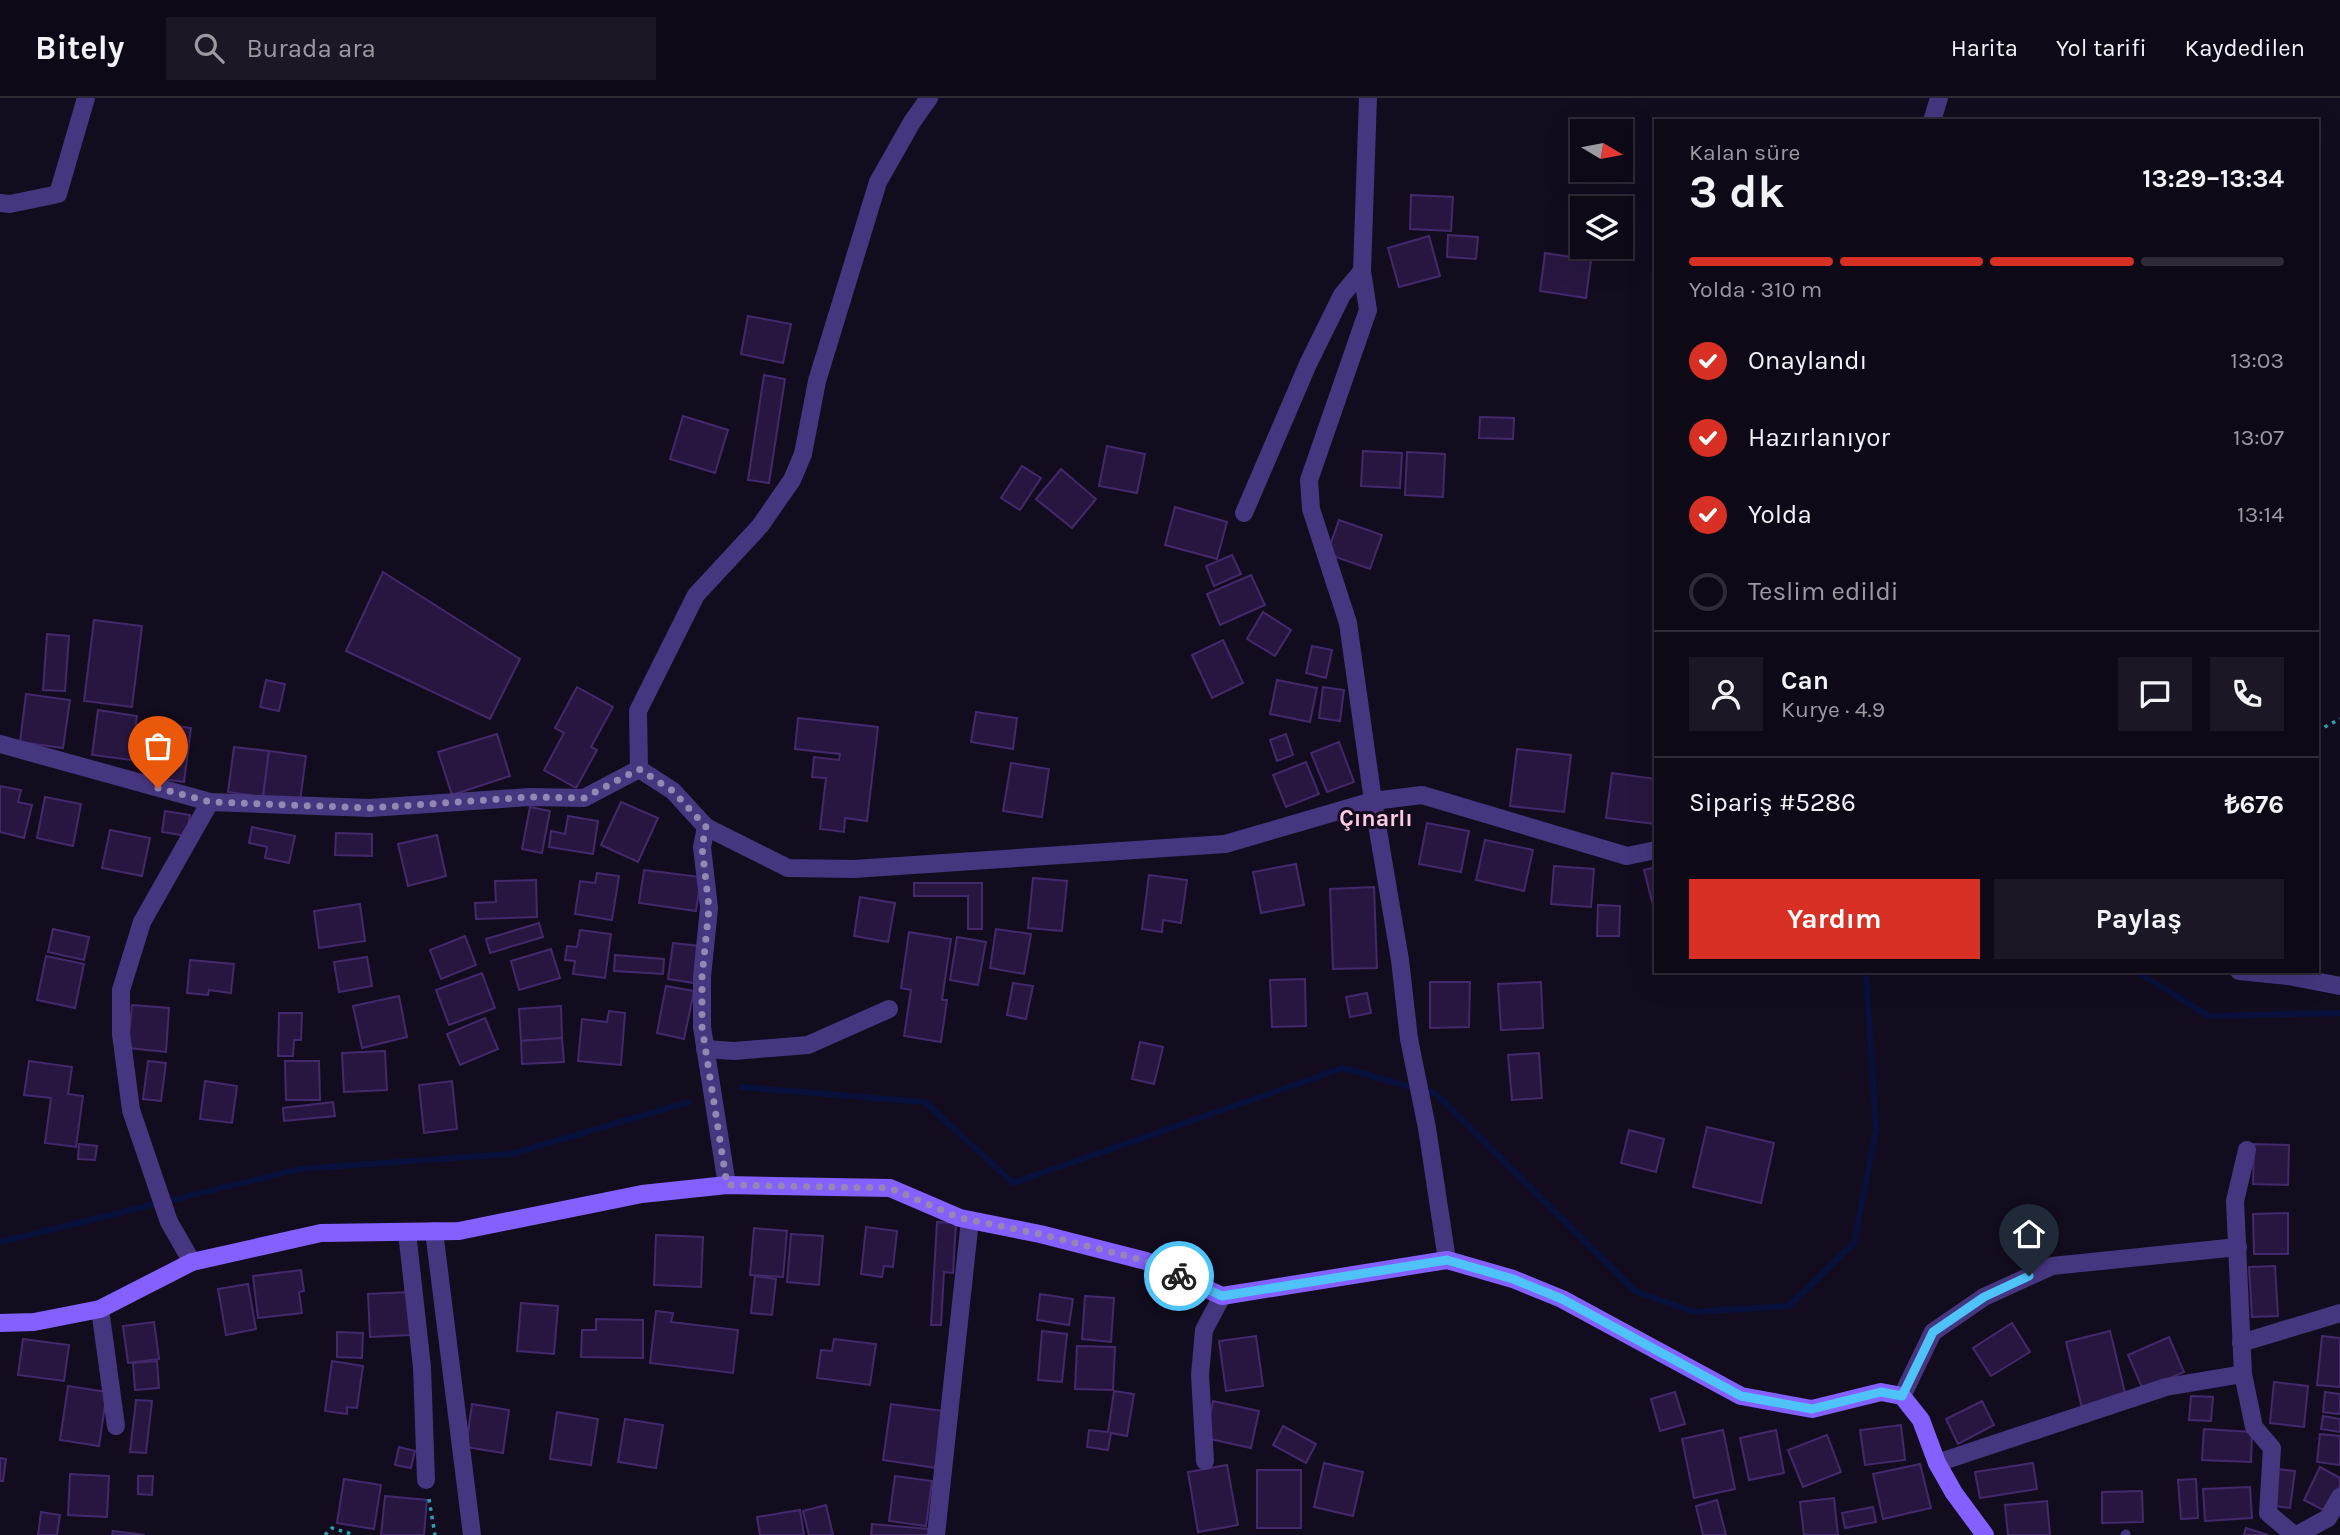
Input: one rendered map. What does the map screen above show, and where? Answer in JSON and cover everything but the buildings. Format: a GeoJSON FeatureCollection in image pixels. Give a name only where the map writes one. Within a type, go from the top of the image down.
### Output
{"type":"FeatureCollection","features":[{"type":"Feature","properties":{"kind":"street"},"geometry":{"type":"LineString","coordinates":[[0,204],[58,194],[86,98]]}},
{"type":"Feature","properties":{"kind":"street"},"geometry":{"type":"LineString","coordinates":[[639,769],[638,711],[696,595],[760,526],[792,480],[803,454],[817,382],[877,182],[929,98]]}},
{"type":"Feature","properties":{"kind":"street"},"geometry":{"type":"LineString","coordinates":[[1368,98],[1362,271],[1368,310],[1309,480],[1311,509],[1348,623],[1373,802],[1400,960],[1409,1039],[1427,1128],[1447,1260]]}},
{"type":"Feature","properties":{"kind":"street"},"geometry":{"type":"LineString","coordinates":[[1934,119],[1939,98]]}},
{"type":"Feature","properties":{"kind":"street"},"geometry":{"type":"LineString","coordinates":[[1244,513],[1325,329],[1342,295],[1362,271]]}},
{"type":"Feature","properties":{"kind":"street"},"geometry":{"type":"LineString","coordinates":[[0,744],[210,802],[370,808],[530,797],[584,798],[639,769]]}},
{"type":"Feature","properties":{"kind":"street"},"geometry":{"type":"LineString","coordinates":[[639,769],[673,791],[706,827],[788,868],[854,869],[1225,844],[1373,802],[1422,796],[1627,856],[1654,850]]}},
{"type":"Feature","properties":{"kind":"street"},"geometry":{"type":"LineString","coordinates":[[192,1262],[169,1222],[131,1110],[121,1034],[121,990],[142,922],[210,802]]}},
{"type":"Feature","properties":{"kind":"street"},"geometry":{"type":"LineString","coordinates":[[706,827],[702,847],[709,908],[702,977],[702,1027],[727,1185]]}},
{"type":"Feature","properties":{"kind":"street"},"geometry":{"type":"LineString","coordinates":[[2259,973],[2340,986]]}},
{"type":"Feature","properties":{"kind":"street"},"geometry":{"type":"LineString","coordinates":[[705,1049],[734,1051],[808,1045],[888,1009]]}},
{"type":"Feature","properties":{"kind":"street"},"geometry":{"type":"LineString","coordinates":[[2247,1150],[2235,1201],[2241,1343],[2243,1374],[2254,1427],[2272,1448],[2268,1513],[2295,1535],[2328,1517],[2340,1497]]}},
{"type":"Feature","properties":{"kind":"street"},"geometry":{"type":"LineString","coordinates":[[0,1323],[34,1322],[100,1309],[192,1262],[321,1233],[459,1231],[642,1194],[727,1185],[890,1188],[960,1218],[1040,1234],[1146,1261],[1222,1296],[1447,1260],[1513,1279],[1562,1299],[1741,1396],[1812,1409],[1881,1392],[1902,1396],[1921,1420],[1937,1463],[1954,1493],[1986,1535]]}},
{"type":"Feature","properties":{"kind":"street"},"geometry":{"type":"LineString","coordinates":[[936,1535],[970,1220]]}},
{"type":"Feature","properties":{"kind":"street"},"geometry":{"type":"LineString","coordinates":[[434,1231],[472,1535]]}},
{"type":"Feature","properties":{"kind":"street"},"geometry":{"type":"LineString","coordinates":[[407,1232],[422,1367],[426,1480]]}},
{"type":"Feature","properties":{"kind":"street"},"geometry":{"type":"LineString","coordinates":[[1902,1396],[1933,1332],[1984,1297],[2052,1266],[2238,1247]]}},
{"type":"Feature","properties":{"kind":"street"},"geometry":{"type":"LineString","coordinates":[[1205,1461],[1200,1375],[1204,1330],[1222,1296]]}},
{"type":"Feature","properties":{"kind":"street"},"geometry":{"type":"LineString","coordinates":[[100,1309],[117,1426]]}},
{"type":"Feature","properties":{"kind":"street"},"geometry":{"type":"LineString","coordinates":[[2241,1343],[2340,1313]]}},
{"type":"Feature","properties":{"kind":"street"},"geometry":{"type":"LineString","coordinates":[[1937,1463],[2166,1387],[2243,1374]]}},
{"type":"Feature","properties":{"kind":"path"},"geometry":{"type":"LineString","coordinates":[[2319,730],[2340,719]]}},
{"type":"Feature","properties":{"kind":"path"},"geometry":{"type":"LineString","coordinates":[[426,1480],[435,1535]]}},
{"type":"Feature","properties":{"kind":"path"},"geometry":{"type":"LineString","coordinates":[[325,1535],[332,1528],[355,1535]]}},
{"type":"Feature","properties":{"kind":"waterway"},"geometry":{"type":"LineString","coordinates":[[741,1087],[925,1102],[1013,1183],[1343,1068],[1436,1094],[1635,1291],[1694,1312],[1789,1306],[1854,1243],[1876,1130],[1866,973]]}},
{"type":"Feature","properties":{"kind":"waterway"},"geometry":{"type":"LineString","coordinates":[[2139,973],[2209,1016],[2340,1013]]}},
{"type":"Feature","properties":{"kind":"waterway"},"geometry":{"type":"LineString","coordinates":[[0,1242],[299,1169],[511,1154],[689,1102]]}},
{"type":"Feature","properties":{"kind":"way so far"},"geometry":{"type":"LineString","coordinates":[[158,788],[210,802],[370,808],[530,797],[584,798],[639,769],[673,791],[706,827],[702,847],[709,908],[702,977],[702,1027],[727,1185],[890,1188],[960,1218],[1040,1234],[1146,1261],[1179,1276]]}},
{"type":"Feature","properties":{"kind":"district","name":"Çınarlı"},"geometry":{"type":"Point","coordinates":[1376,818]}},
{"type":"Feature","properties":{"kind":"route"},"geometry":{"type":"LineString","coordinates":[[1179,1276],[1222,1296],[1447,1260],[1513,1279],[1562,1299],[1741,1396],[1812,1409],[1881,1392],[1902,1396],[1933,1332],[1984,1297],[2029,1276]]}}]}
